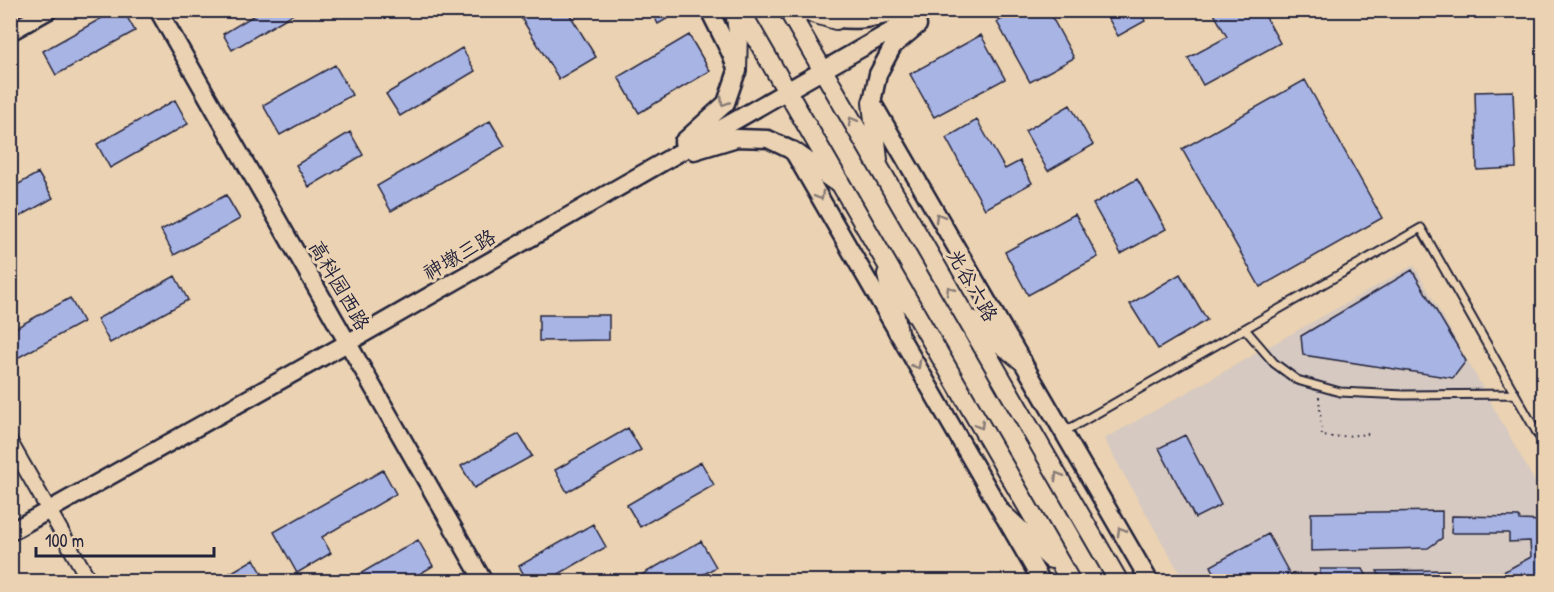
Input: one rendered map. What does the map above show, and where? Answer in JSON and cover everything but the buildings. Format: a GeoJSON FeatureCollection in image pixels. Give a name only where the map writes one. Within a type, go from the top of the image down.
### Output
{"type":"FeatureCollection","features":[{"type":"Feature","properties":{"kind":"main road"},"geometry":{"type":"LineString","coordinates":[[735,10],[738,32],[737,71]]}},
{"type":"Feature","properties":{"kind":"main road"},"geometry":{"type":"LineString","coordinates":[[740,10],[1068,577]]}},
{"type":"Feature","properties":{"kind":"main road","name":"光谷六路"},"geometry":{"type":"LineString","coordinates":[[788,10],[1119,582]]}},
{"type":"Feature","properties":{"kind":"main road"},"geometry":{"type":"LineString","coordinates":[[802,10],[836,20]]}},
{"type":"Feature","properties":{"kind":"main road"},"geometry":{"type":"LineString","coordinates":[[872,102],[879,168]]}},
{"type":"Feature","properties":{"kind":"main road"},"geometry":{"type":"LineString","coordinates":[[793,151],[818,167],[842,188]]}},
{"type":"Feature","properties":{"kind":"main road"},"geometry":{"type":"LineString","coordinates":[[885,260],[898,332]]}},
{"type":"Feature","properties":{"kind":"main road"},"geometry":{"type":"LineString","coordinates":[[963,313],[1022,361]]}},
{"type":"Feature","properties":{"kind":"main road"},"geometry":{"type":"LineString","coordinates":[[1004,515],[1068,577]]}},
{"type":"Feature","properties":{"kind":"street"},"geometry":{"type":"LineString","coordinates":[[10,32],[49,10]]}},
{"type":"Feature","properties":{"kind":"street","name":"高科园西路"},"geometry":{"type":"LineString","coordinates":[[158,10],[484,582]]}},
{"type":"Feature","properties":{"kind":"street"},"geometry":{"type":"LineString","coordinates":[[661,162],[726,103],[737,71],[709,10]]}},
{"type":"Feature","properties":{"kind":"street"},"geometry":{"type":"LineString","coordinates":[[817,10],[836,20],[869,20],[905,10]]}},
{"type":"Feature","properties":{"kind":"street","name":"神墩三路"},"geometry":{"type":"LineString","coordinates":[[10,532],[349,342],[928,10]]}},
{"type":"Feature","properties":{"kind":"street"},"geometry":{"type":"LineString","coordinates":[[934,10],[893,46],[878,74],[872,102],[1150,582]]}},
{"type":"Feature","properties":{"kind":"street"},"geometry":{"type":"LineString","coordinates":[[661,162],[737,138],[768,139],[793,151],[1042,582]]}},
{"type":"Feature","properties":{"kind":"street"},"geometry":{"type":"LineString","coordinates":[[10,442],[90,582]]}},
{"type":"Feature","properties":{"kind":"lane"},"geometry":{"type":"LineString","coordinates":[[1064,432],[1420,228],[1544,445]]}},
{"type":"Feature","properties":{"kind":"lane"},"geometry":{"type":"LineString","coordinates":[[1245,329],[1274,363],[1297,380],[1340,392],[1514,394]]}},
{"type":"Feature","properties":{"kind":"path"},"geometry":{"type":"LineString","coordinates":[[1319,393],[1322,436],[1369,434]]}},
{"type":"Feature","properties":{"kind":"shaded area"},"geometry":{"type":"Polygon","coordinates":[[[1414,265],[1543,496],[1543,581],[1184,581],[1104,439],[1414,265]]]}}]}
